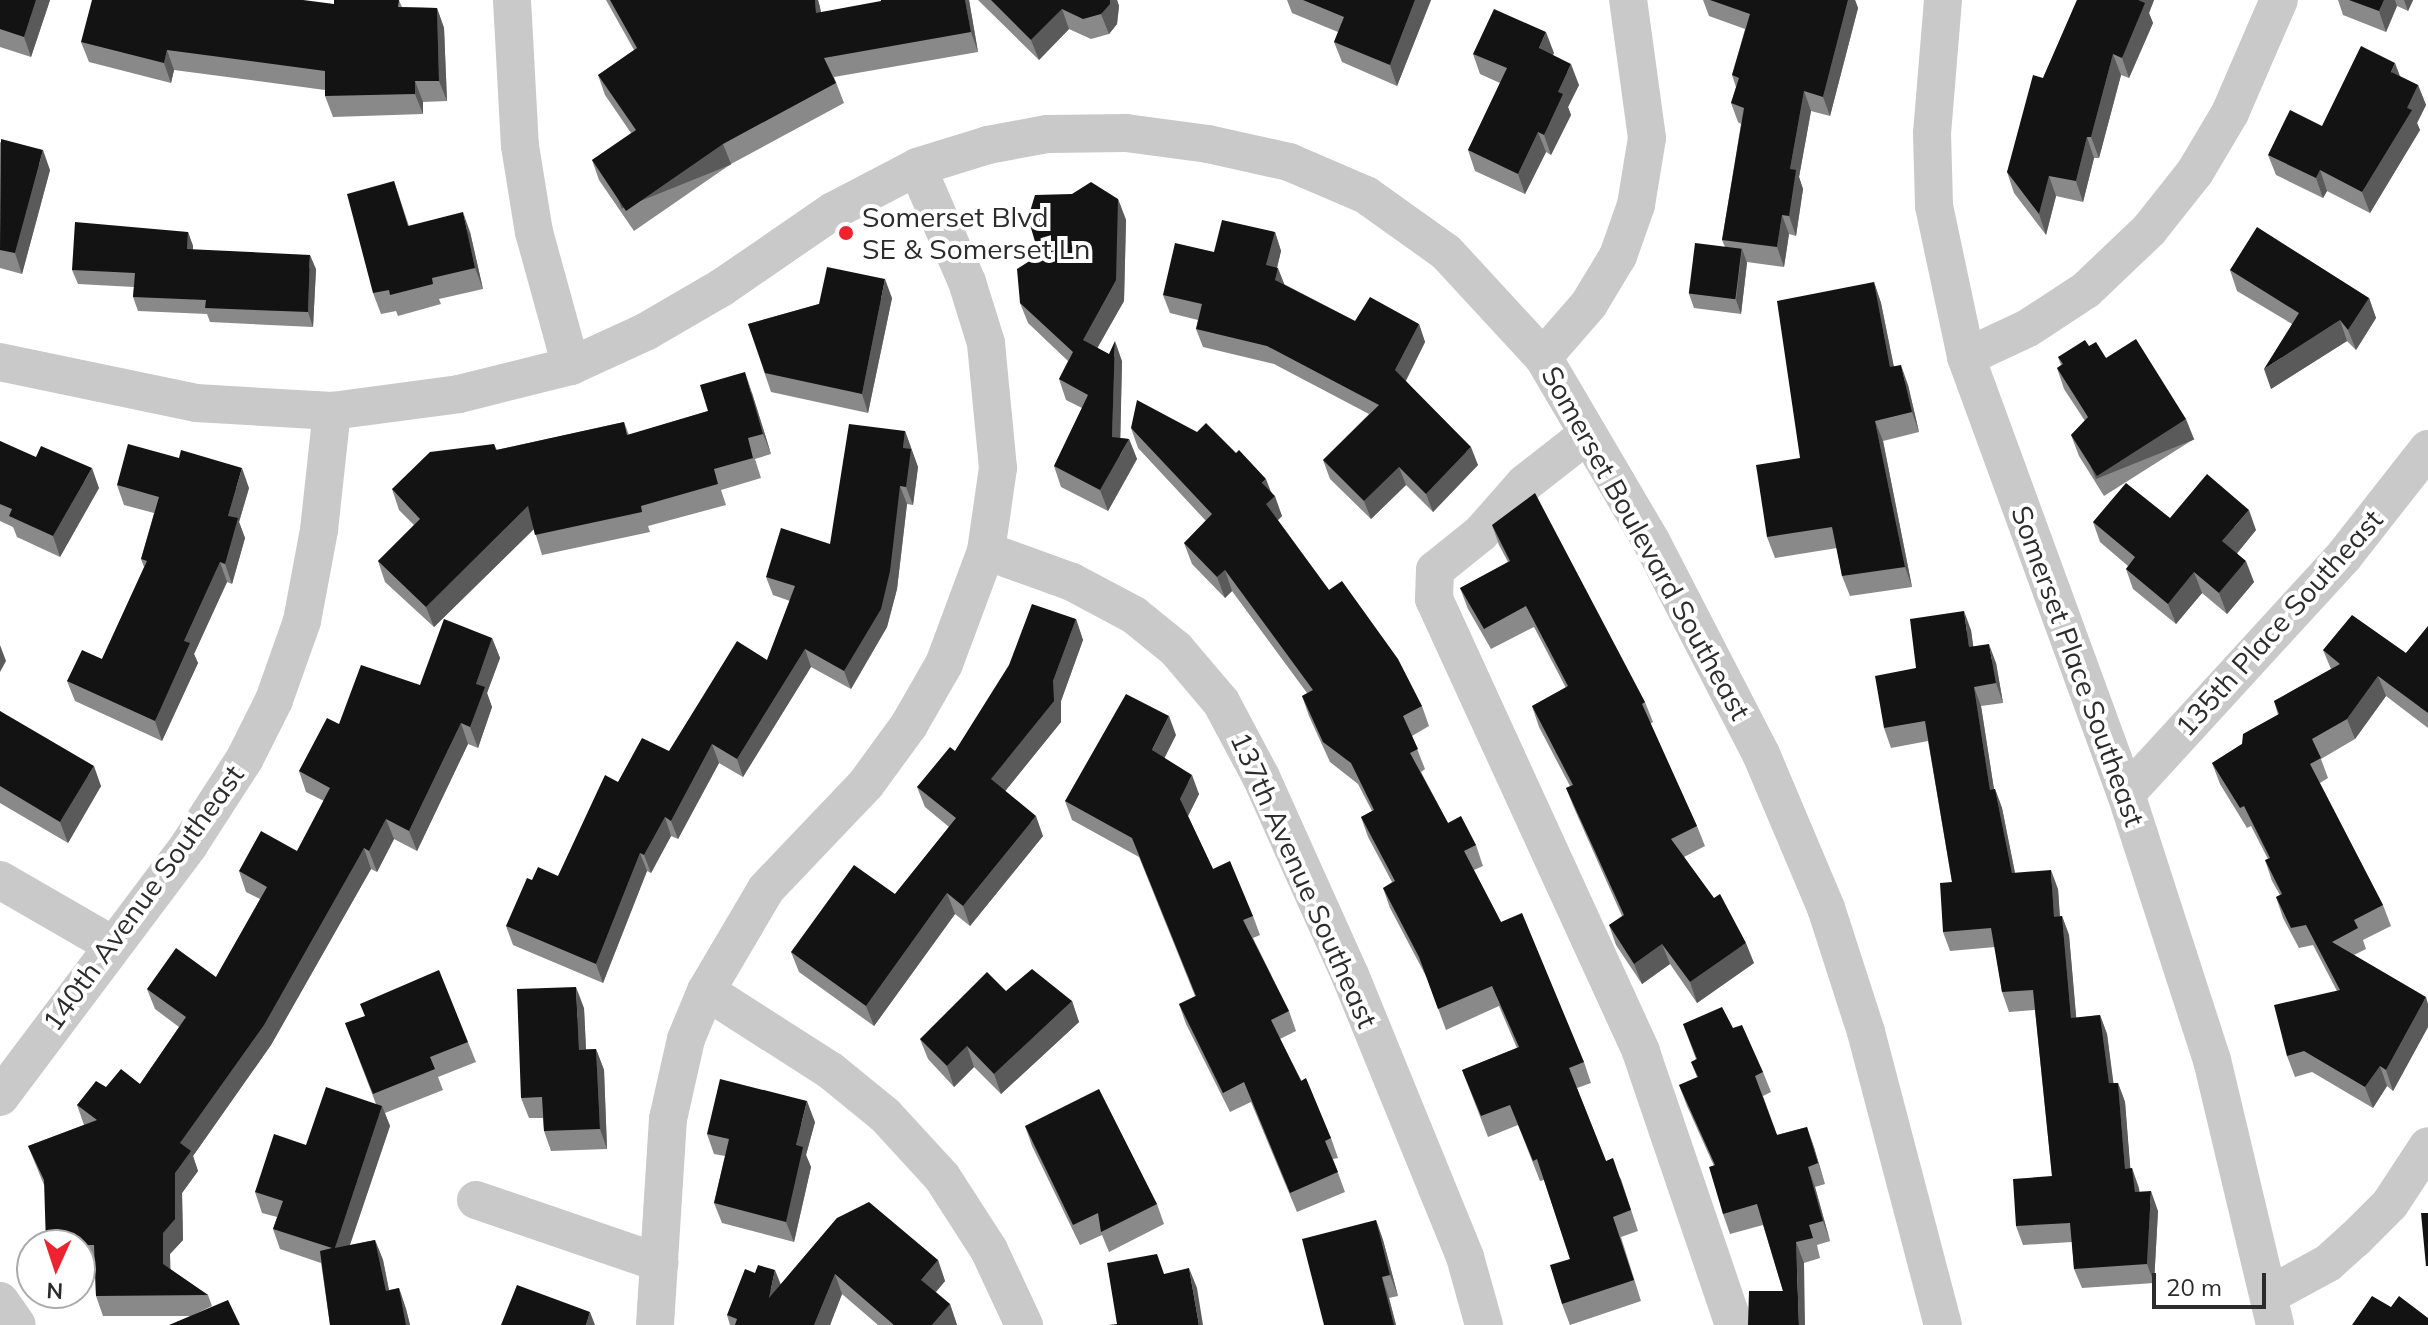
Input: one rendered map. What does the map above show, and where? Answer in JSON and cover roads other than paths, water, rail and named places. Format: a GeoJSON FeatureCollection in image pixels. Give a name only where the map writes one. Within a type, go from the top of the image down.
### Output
{"type":"FeatureCollection","features":[{"type":"Feature","properties":{"kind":"street"},"geometry":{"type":"LineString","coordinates":[[512,0],[520,146],[534,232],[571,366]]}},
{"type":"Feature","properties":{"kind":"street"},"geometry":{"type":"LineString","coordinates":[[1543,357],[1589,304],[1618,256],[1636,205],[1647,138],[1628,0]]}},
{"type":"Feature","properties":{"kind":"street","name":"Somerset Place Southeast"},"geometry":{"type":"LineString","coordinates":[[1943,0],[1932,133],[1934,206],[1966,357],[2126,794],[2212,1060],[2273,1309]]}},
{"type":"Feature","properties":{"kind":"street"},"geometry":{"type":"LineString","coordinates":[[1966,357],[2028,328],[2086,290],[2149,230],[2195,172],[2230,113],[2279,0]]}},
{"type":"Feature","properties":{"kind":"street","name":"Somerset Boulevard Southeast"},"geometry":{"type":"LineString","coordinates":[[0,362],[196,403],[332,411],[459,394],[571,366],[647,331],[721,288],[833,211],[917,167],[988,145],[1047,134],[1126,133],[1289,162],[1366,195],[1446,252],[1543,357],[1651,541],[1761,754],[1826,908],[1903,1161],[1943,1325]]}},
{"type":"Feature","properties":{"kind":"street"},"geometry":{"type":"LineString","coordinates":[[655,1325],[668,1119],[686,1039],[706,991],[766,889],[866,784],[909,725],[944,664],[986,551],[998,468],[986,343],[967,282],[917,167]]}},
{"type":"Feature","properties":{"kind":"street","name":"140th Avenue Southeast"},"geometry":{"type":"LineString","coordinates":[[0,1097],[111,944],[189,845],[245,758],[274,700],[302,621],[319,530],[332,411]]}},
{"type":"Feature","properties":{"kind":"street"},"geometry":{"type":"LineString","coordinates":[[1588,434],[1525,483],[1481,533],[1435,570],[1434,599],[1641,1052],[1734,1325]]}},
{"type":"Feature","properties":{"kind":"street","name":"135th Place Southeast"},"geometry":{"type":"LineString","coordinates":[[2126,794],[2344,556],[2428,449]]}},
{"type":"Feature","properties":{"kind":"street","name":"137th Avenue Southeast"},"geometry":{"type":"LineString","coordinates":[[986,551],[1072,582],[1134,615],[1176,649],[1221,702],[1261,777],[1350,975],[1465,1257],[1484,1325]]}},
{"type":"Feature","properties":{"kind":"street"},"geometry":{"type":"LineString","coordinates":[[0,880],[111,944]]}},
{"type":"Feature","properties":{"kind":"street"},"geometry":{"type":"LineString","coordinates":[[706,991],[831,1071],[885,1115],[942,1177],[989,1250],[1024,1325]]}},
{"type":"Feature","properties":{"kind":"street"},"geometry":{"type":"LineString","coordinates":[[2273,1309],[2355,1239],[2390,1204],[2428,1146]]}},
{"type":"Feature","properties":{"kind":"street"},"geometry":{"type":"LineString","coordinates":[[476,1200],[660,1263]]}},
{"type":"Feature","properties":{"kind":"street"},"geometry":{"type":"LineString","coordinates":[[0,1301],[17,1325]]}},
{"type":"Feature","properties":{"kind":"place","name":"Somerset Blvd SE & Somerset Ln"},"geometry":{"type":"Point","coordinates":[846,233]}}]}
